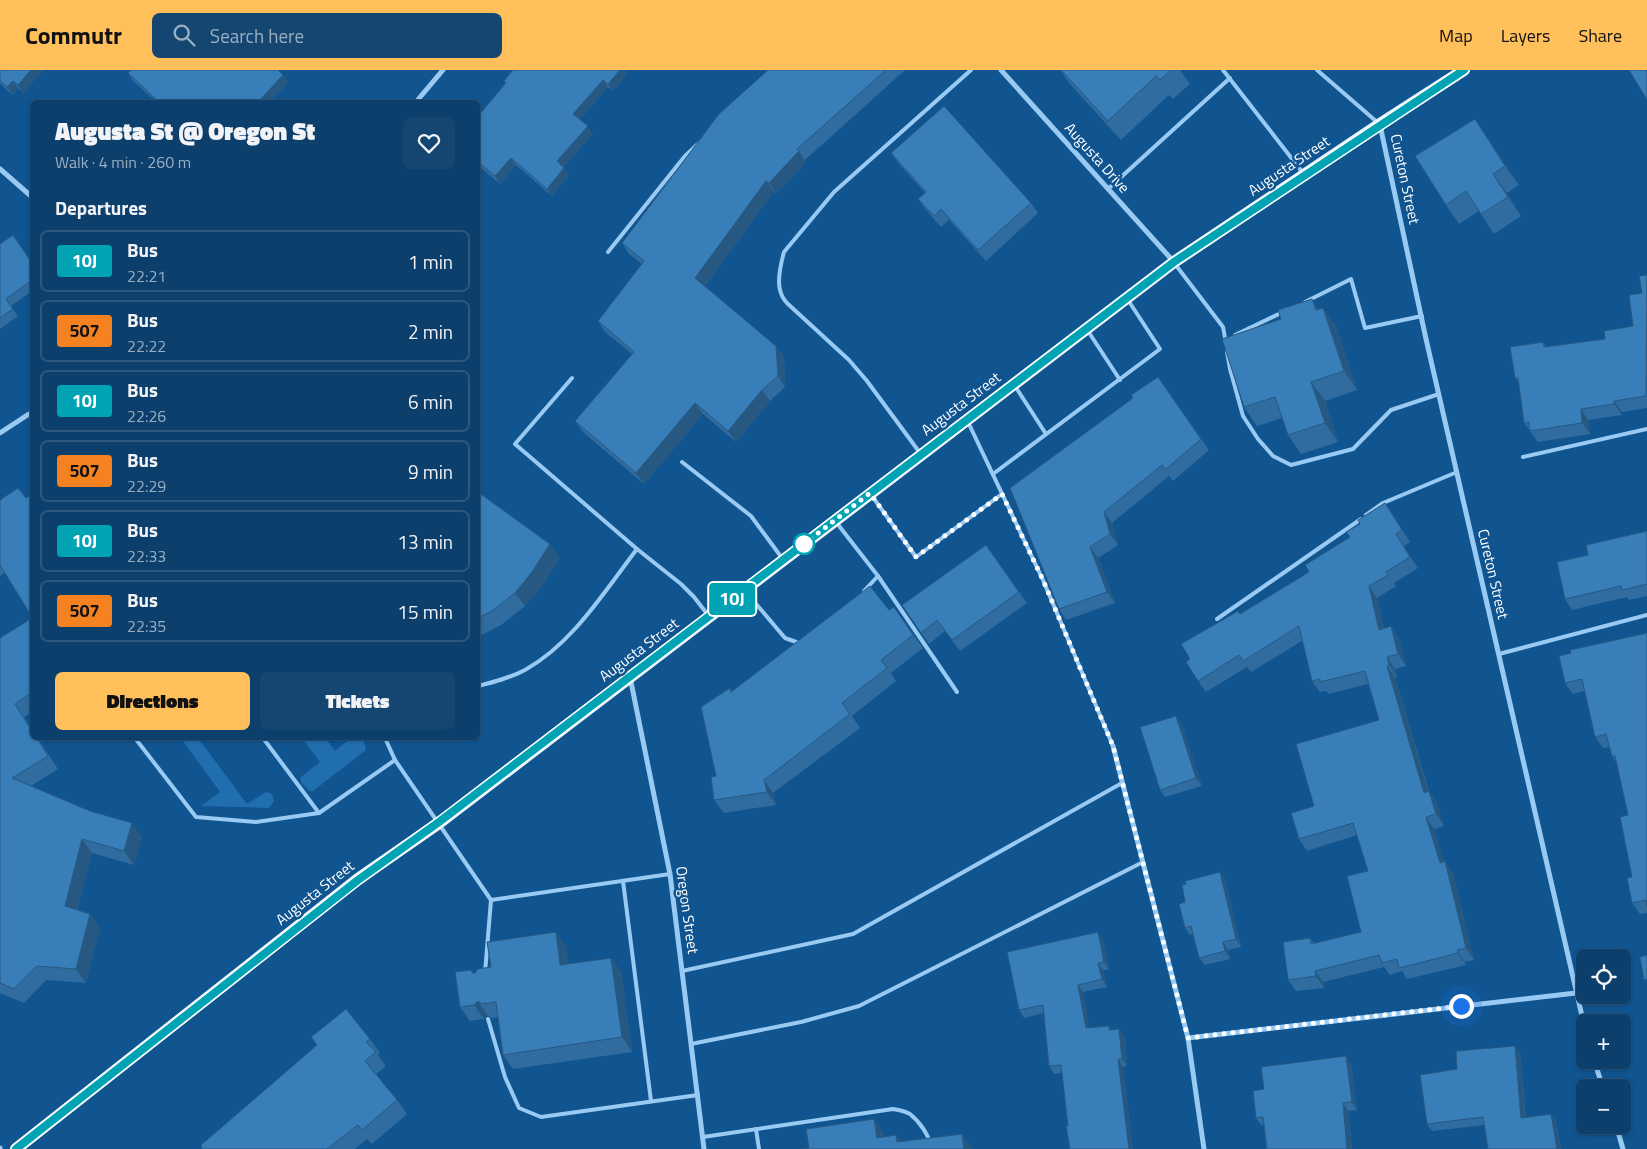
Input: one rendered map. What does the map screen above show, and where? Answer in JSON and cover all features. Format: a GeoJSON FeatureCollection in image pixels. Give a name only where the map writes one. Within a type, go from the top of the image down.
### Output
{"type":"FeatureCollection","features":[{"type":"Feature","properties":{"kind":"main road","name":"Augusta Street"},"geometry":{"type":"LineString","coordinates":[[16,1149],[358,880],[439,822],[1174,262],[1464,70]]}},
{"type":"Feature","properties":{"kind":"street"},"geometry":{"type":"LineString","coordinates":[[418,100],[443,70]]}},
{"type":"Feature","properties":{"kind":"street","name":"Augusta Drive"},"geometry":{"type":"LineString","coordinates":[[1001,70],[1174,262]]}},
{"type":"Feature","properties":{"kind":"street","name":"Cureton Street"},"geometry":{"type":"LineString","coordinates":[[1380,124],[1439,394],[1576,993]]}},
{"type":"Feature","properties":{"kind":"street"},"geometry":{"type":"LineString","coordinates":[[0,169],[30,195]]}},
{"type":"Feature","properties":{"kind":"street"},"geometry":{"type":"LineString","coordinates":[[0,433],[30,413]]}},
{"type":"Feature","properties":{"kind":"street","name":"Oregon Street"},"geometry":{"type":"LineString","coordinates":[[630,677],[670,874],[704,1149]]}},
{"type":"Feature","properties":{"kind":"street"},"geometry":{"type":"LineString","coordinates":[[1113,746],[1188,1038],[1204,1149]]}},
{"type":"Feature","properties":{"kind":"street"},"geometry":{"type":"LineString","coordinates":[[1188,1038],[1576,993]]}},
{"type":"Feature","properties":{"kind":"street"},"geometry":{"type":"LineString","coordinates":[[1619,1134],[1624,1149]]}},
{"type":"Feature","properties":{"kind":"lane"},"geometry":{"type":"LineString","coordinates":[[922,455],[855,367],[788,304],[781,293],[779,283],[784,252],[834,192],[971,70]]}},
{"type":"Feature","properties":{"kind":"lane"},"geometry":{"type":"LineString","coordinates":[[1223,70],[1305,175]]}},
{"type":"Feature","properties":{"kind":"lane"},"geometry":{"type":"LineString","coordinates":[[1319,71],[1380,124]]}},
{"type":"Feature","properties":{"kind":"lane"},"geometry":{"type":"LineString","coordinates":[[1108,189],[1230,78]]}},
{"type":"Feature","properties":{"kind":"lane"},"geometry":{"type":"LineString","coordinates":[[608,252],[685,156],[705,136]]}},
{"type":"Feature","properties":{"kind":"lane"},"geometry":{"type":"LineString","coordinates":[[1174,262],[1223,327],[1230,369],[1243,416],[1258,439],[1273,456],[1291,465],[1353,449],[1390,410],[1439,394]]}},
{"type":"Feature","properties":{"kind":"lane"},"geometry":{"type":"LineString","coordinates":[[1297,305],[1351,279],[1365,328],[1422,316]]}},
{"type":"Feature","properties":{"kind":"lane"},"geometry":{"type":"LineString","coordinates":[[993,474],[1160,350],[1127,298]]}},
{"type":"Feature","properties":{"kind":"lane"},"geometry":{"type":"LineString","coordinates":[[1225,340],[1288,310]]}},
{"type":"Feature","properties":{"kind":"lane"},"geometry":{"type":"LineString","coordinates":[[1087,329],[1120,380]]}},
{"type":"Feature","properties":{"kind":"lane"},"geometry":{"type":"LineString","coordinates":[[572,378],[515,444],[637,549],[681,584],[694,597],[709,617]]}},
{"type":"Feature","properties":{"kind":"lane"},"geometry":{"type":"LineString","coordinates":[[1014,384],[1046,434]]}},
{"type":"Feature","properties":{"kind":"lane"},"geometry":{"type":"LineString","coordinates":[[967,420],[1043,580],[1113,746]]}},
{"type":"Feature","properties":{"kind":"lane"},"geometry":{"type":"LineString","coordinates":[[1523,457],[1647,429]]}},
{"type":"Feature","properties":{"kind":"lane"},"geometry":{"type":"LineString","coordinates":[[682,462],[752,516],[783,560]]}},
{"type":"Feature","properties":{"kind":"lane"},"geometry":{"type":"LineString","coordinates":[[1217,619],[1383,503],[1457,472]]}},
{"type":"Feature","properties":{"kind":"lane"},"geometry":{"type":"LineString","coordinates":[[870,493],[916,557],[1002,494]]}},
{"type":"Feature","properties":{"kind":"lane"},"geometry":{"type":"LineString","coordinates":[[835,520],[878,576],[957,692]]}},
{"type":"Feature","properties":{"kind":"lane"},"geometry":{"type":"LineString","coordinates":[[480,685],[505,679],[524,671],[548,655],[569,636],[637,549]]}},
{"type":"Feature","properties":{"kind":"lane"},"geometry":{"type":"LineString","coordinates":[[858,598],[878,576]]}},
{"type":"Feature","properties":{"kind":"lane"},"geometry":{"type":"LineString","coordinates":[[744,590],[785,638],[806,646]]}},
{"type":"Feature","properties":{"kind":"lane"},"geometry":{"type":"LineString","coordinates":[[1498,654],[1647,615]]}},
{"type":"Feature","properties":{"kind":"lane"},"geometry":{"type":"LineString","coordinates":[[137,740],[196,817],[256,822],[319,813],[395,760]]}},
{"type":"Feature","properties":{"kind":"lane"},"geometry":{"type":"LineString","coordinates":[[264,740],[319,813]]}},
{"type":"Feature","properties":{"kind":"lane"},"geometry":{"type":"LineString","coordinates":[[385,740],[395,760],[491,900],[485,974]]}},
{"type":"Feature","properties":{"kind":"lane"},"geometry":{"type":"LineString","coordinates":[[682,971],[853,934],[1122,783]]}},
{"type":"Feature","properties":{"kind":"lane"},"geometry":{"type":"LineString","coordinates":[[691,1044],[801,1022],[859,1006],[1143,862]]}},
{"type":"Feature","properties":{"kind":"lane"},"geometry":{"type":"LineString","coordinates":[[491,900],[670,874]]}},
{"type":"Feature","properties":{"kind":"lane"},"geometry":{"type":"LineString","coordinates":[[623,881],[651,1101]]}},
{"type":"Feature","properties":{"kind":"lane"},"geometry":{"type":"LineString","coordinates":[[488,1019],[505,1077],[519,1108],[541,1117],[698,1095]]}},
{"type":"Feature","properties":{"kind":"lane"},"geometry":{"type":"LineString","coordinates":[[703,1137],[894,1108],[908,1112],[922,1126],[931,1141],[931,1149]]}},
{"type":"Feature","properties":{"kind":"lane"},"geometry":{"type":"LineString","coordinates":[[756,1129],[759,1149]]}},
{"type":"Feature","properties":{"kind":"shaded area"},"geometry":{"type":"Polygon","coordinates":[[[182,740],[199,740],[247,804],[266,792],[272,794],[274,801],[269,808],[201,806],[220,792],[182,740]]]}},
{"type":"Feature","properties":{"kind":"shaded area"},"geometry":{"type":"Polygon","coordinates":[[[304,740],[327,740],[335,751],[349,740],[364,741],[366,750],[313,791],[309,791],[301,782],[301,777],[320,762],[304,740]]]}},
{"type":"Feature","properties":{"kind":"building"},"geometry":{"type":"Polygon","coordinates":[[[0,70],[31,70],[18,85],[13,81],[7,87],[0,81],[0,70]]]}},
{"type":"Feature","properties":{"kind":"building"},"geometry":{"type":"Polygon","coordinates":[[[131,70],[278,70],[283,75],[260,100],[157,100],[128,73],[131,70]]]}},
{"type":"Feature","properties":{"kind":"building"},"geometry":{"type":"Polygon","coordinates":[[[513,70],[620,70],[608,84],[603,80],[573,114],[588,126],[557,161],[564,168],[547,189],[511,158],[495,176],[480,164],[480,114],[506,83],[504,81],[513,70]]]}},
{"type":"Feature","properties":{"kind":"building"},"geometry":{"type":"Polygon","coordinates":[[[768,70],[886,70],[797,149],[799,151],[769,183],[766,181],[695,278],[776,346],[778,376],[762,390],[728,431],[695,403],[636,473],[575,421],[634,352],[598,321],[644,261],[622,243],[719,114],[768,70]]]}},
{"type":"Feature","properties":{"kind":"building"},"geometry":{"type":"Polygon","coordinates":[[[1061,70],[1171,70],[1160,80],[1156,76],[1108,121],[1061,70]]]}},
{"type":"Feature","properties":{"kind":"building"},"geometry":{"type":"Polygon","coordinates":[[[1629,70],[1647,70],[1647,100],[1629,70]]]}},
{"type":"Feature","properties":{"kind":"building"},"geometry":{"type":"Polygon","coordinates":[[[944,106],[1031,203],[978,250],[941,209],[934,216],[918,199],[926,192],[891,153],[944,106]]]}},
{"type":"Feature","properties":{"kind":"building"},"geometry":{"type":"Polygon","coordinates":[[[1475,119],[1505,166],[1493,174],[1508,197],[1481,214],[1466,191],[1446,205],[1415,156],[1475,119]]]}},
{"type":"Feature","properties":{"kind":"building"},"geometry":{"type":"Polygon","coordinates":[[[13,235],[30,260],[30,281],[6,299],[13,309],[0,318],[0,244],[13,235]]]}},
{"type":"Feature","properties":{"kind":"building"},"geometry":{"type":"Polygon","coordinates":[[[1647,275],[1646,396],[1614,401],[1614,404],[1581,409],[1582,423],[1530,431],[1529,422],[1524,423],[1518,378],[1515,378],[1510,347],[1543,342],[1544,347],[1605,339],[1604,331],[1633,326],[1629,295],[1642,293],[1639,276],[1647,275]]]}},
{"type":"Feature","properties":{"kind":"building"},"geometry":{"type":"Polygon","coordinates":[[[1312,299],[1316,310],[1323,308],[1344,371],[1311,382],[1325,423],[1288,435],[1275,397],[1244,407],[1222,339],[1281,319],[1278,310],[1312,299]]]}},
{"type":"Feature","properties":{"kind":"building"},"geometry":{"type":"Polygon","coordinates":[[[1158,377],[1201,439],[1165,470],[1162,465],[1104,512],[1110,534],[1090,547],[1107,592],[1059,609],[1010,488],[1133,398],[1131,395],[1158,377]]]}},
{"type":"Feature","properties":{"kind":"building"},"geometry":{"type":"Polygon","coordinates":[[[18,488],[26,498],[30,495],[30,614],[0,565],[0,500],[18,488]]]}},
{"type":"Feature","properties":{"kind":"building"},"geometry":{"type":"Polygon","coordinates":[[[480,493],[550,544],[532,572],[515,593],[492,611],[480,617],[480,493]]]}},
{"type":"Feature","properties":{"kind":"building"},"geometry":{"type":"Polygon","coordinates":[[[1385,503],[1402,530],[1396,534],[1410,557],[1386,572],[1388,575],[1369,586],[1379,630],[1391,626],[1398,654],[1387,657],[1389,665],[1387,666],[1424,793],[1429,791],[1436,814],[1426,817],[1440,863],[1445,861],[1466,948],[1457,950],[1458,953],[1399,968],[1397,959],[1382,963],[1379,955],[1315,971],[1316,976],[1288,980],[1283,942],[1310,938],[1311,944],[1361,932],[1347,876],[1368,871],[1353,823],[1299,839],[1291,813],[1314,806],[1296,744],[1379,720],[1365,671],[1320,682],[1320,679],[1312,681],[1299,626],[1243,661],[1239,655],[1198,681],[1186,662],[1190,659],[1181,644],[1238,611],[1240,614],[1309,572],[1305,565],[1350,537],[1346,532],[1360,524],[1358,520],[1385,503]]]}},
{"type":"Feature","properties":{"kind":"building"},"geometry":{"type":"Polygon","coordinates":[[[1647,531],[1647,584],[1622,590],[1621,586],[1565,599],[1557,562],[1588,555],[1586,545],[1647,531]]]}},
{"type":"Feature","properties":{"kind":"building"},"geometry":{"type":"Polygon","coordinates":[[[986,545],[1019,592],[952,640],[937,620],[921,633],[902,605],[986,545]]]}},
{"type":"Feature","properties":{"kind":"building"},"geometry":{"type":"Polygon","coordinates":[[[870,586],[889,610],[894,607],[913,635],[881,660],[887,668],[842,703],[850,714],[764,780],[767,792],[714,800],[711,777],[716,776],[701,707],[730,688],[731,692],[870,586]]]}},
{"type":"Feature","properties":{"kind":"building"},"geometry":{"type":"Polygon","coordinates":[[[30,619],[30,693],[15,704],[30,728],[30,740],[38,740],[48,756],[12,778],[90,811],[132,823],[124,851],[82,839],[65,906],[90,914],[76,969],[37,966],[14,989],[0,983],[0,638],[30,619]]]}},
{"type":"Feature","properties":{"kind":"building"},"geometry":{"type":"Polygon","coordinates":[[[1647,633],[1647,906],[1646,900],[1632,903],[1627,878],[1632,877],[1620,817],[1628,815],[1615,756],[1612,756],[1606,734],[1595,737],[1582,679],[1565,683],[1559,656],[1571,653],[1570,650],[1647,633]]]}},
{"type":"Feature","properties":{"kind":"building"},"geometry":{"type":"Polygon","coordinates":[[[1176,716],[1196,778],[1160,790],[1140,727],[1176,716]]]}},
{"type":"Feature","properties":{"kind":"building"},"geometry":{"type":"Polygon","coordinates":[[[1220,872],[1236,939],[1223,942],[1225,951],[1199,958],[1191,926],[1185,928],[1179,904],[1185,902],[1182,885],[1186,884],[1185,881],[1220,872]]]}},
{"type":"Feature","properties":{"kind":"building"},"geometry":{"type":"Polygon","coordinates":[[[556,932],[560,965],[611,958],[622,1037],[503,1055],[496,1002],[482,1004],[478,1001],[474,1005],[460,1007],[455,972],[470,970],[474,974],[478,969],[491,967],[487,942],[556,932]]]}},
{"type":"Feature","properties":{"kind":"building"},"geometry":{"type":"Polygon","coordinates":[[[1098,932],[1104,962],[1098,963],[1102,979],[1078,985],[1086,1028],[1109,1026],[1109,1030],[1119,1029],[1122,1059],[1118,1059],[1129,1149],[1070,1149],[1066,1126],[1068,1126],[1061,1065],[1049,1066],[1043,1005],[1019,1010],[1007,952],[1098,932]]]}},
{"type":"Feature","properties":{"kind":"building"},"geometry":{"type":"Polygon","coordinates":[[[1647,955],[1647,979],[1644,980],[1640,957],[1647,955]]]}},
{"type":"Feature","properties":{"kind":"building"},"geometry":{"type":"Polygon","coordinates":[[[346,1009],[370,1039],[366,1042],[376,1052],[365,1061],[397,1100],[362,1130],[358,1125],[327,1149],[202,1149],[201,1145],[317,1045],[311,1037],[346,1009]]]}},
{"type":"Feature","properties":{"kind":"building"},"geometry":{"type":"Polygon","coordinates":[[[1515,1046],[1521,1118],[1551,1114],[1557,1149],[1488,1149],[1483,1117],[1427,1124],[1420,1075],[1457,1069],[1456,1051],[1515,1046]]]}},
{"type":"Feature","properties":{"kind":"building"},"geometry":{"type":"Polygon","coordinates":[[[1346,1056],[1352,1102],[1343,1103],[1347,1149],[1267,1149],[1263,1117],[1256,1118],[1253,1091],[1264,1089],[1261,1067],[1346,1056]]]}},
{"type":"Feature","properties":{"kind":"building"},"geometry":{"type":"Polygon","coordinates":[[[874,1119],[877,1138],[896,1135],[897,1142],[962,1134],[964,1149],[800,1149],[809,1148],[806,1129],[874,1119]]]}},
{"type":"Feature","properties":{"kind":"bus line","name":"10J"},"geometry":{"type":"LineString","coordinates":[[16,1149],[358,880],[439,822],[1174,262],[1464,70]]}},
{"type":"Feature","properties":{"kind":"route"},"geometry":{"type":"LineString","coordinates":[[804,544],[870,493],[916,557],[1002,494],[1043,580],[1113,746],[1188,1038],[1461,1006]]}}]}
